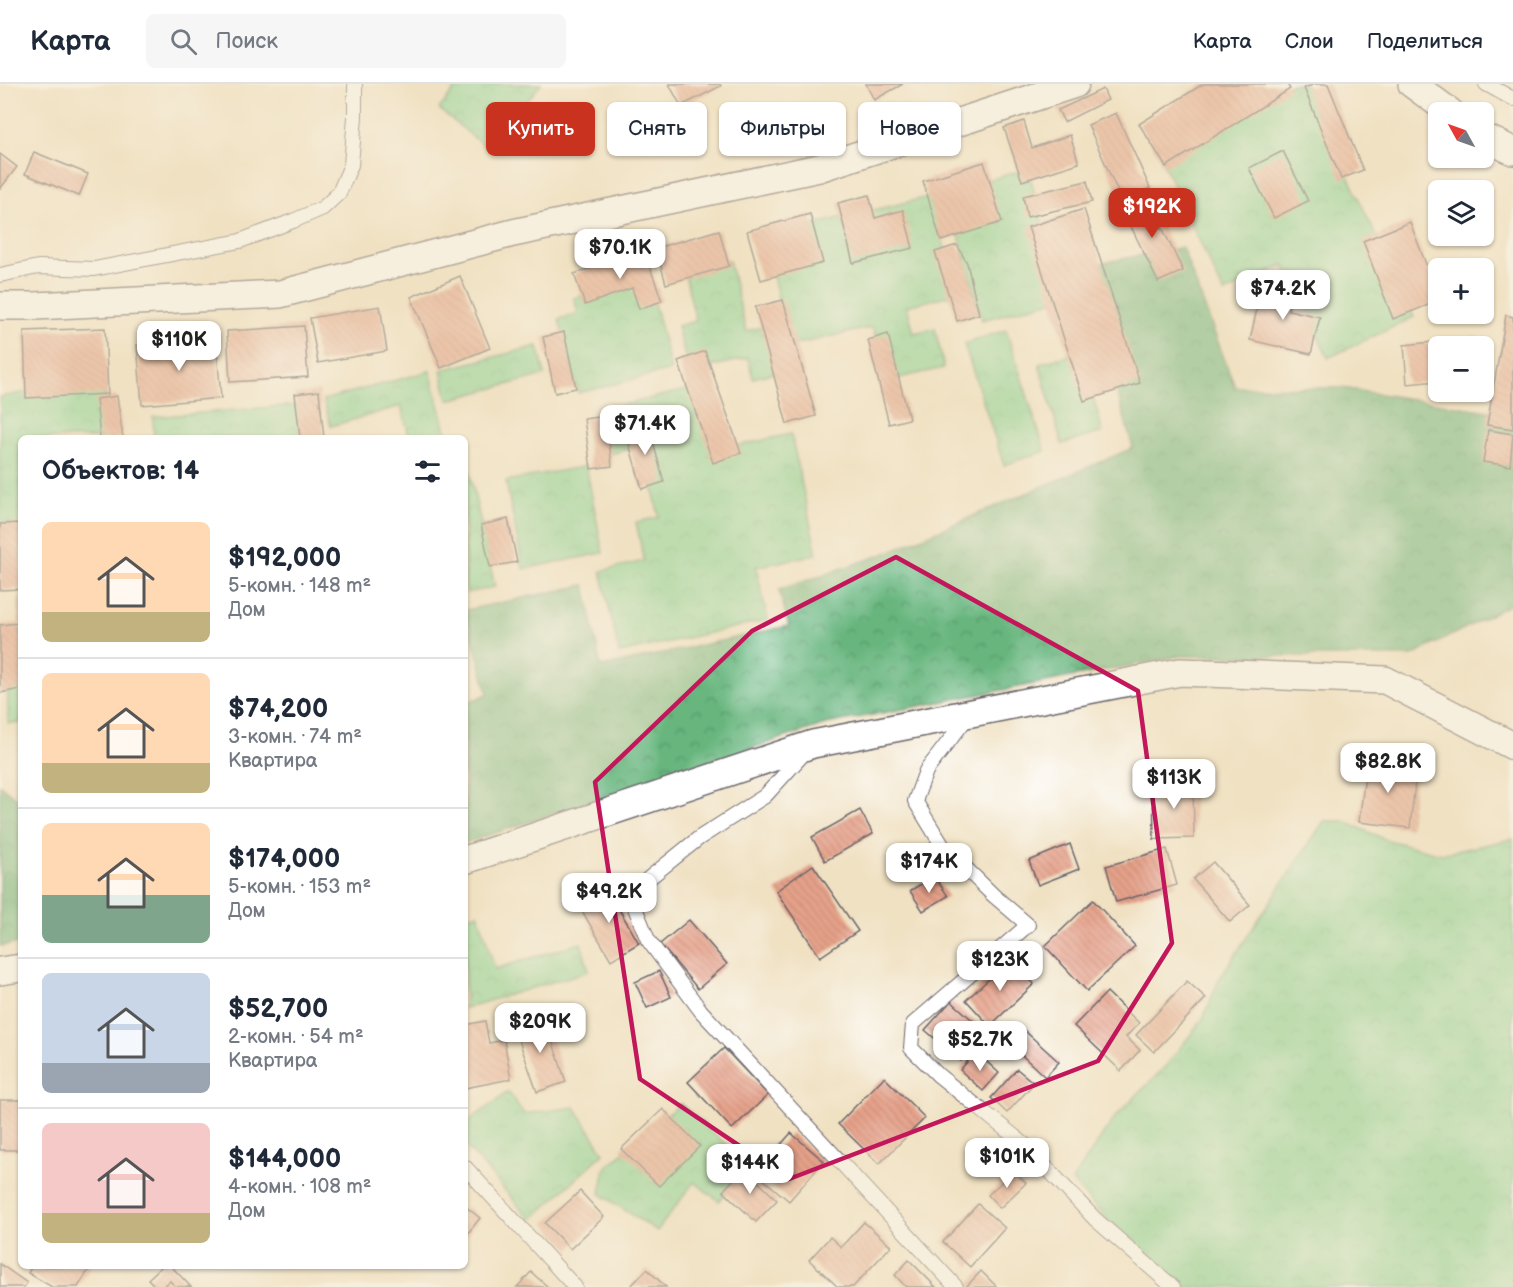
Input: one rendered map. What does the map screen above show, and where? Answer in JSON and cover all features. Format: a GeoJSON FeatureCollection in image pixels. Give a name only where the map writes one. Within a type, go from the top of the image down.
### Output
{"type":"FeatureCollection","features":[{"type":"Feature","properties":{"kind":"street"},"geometry":{"type":"LineString","coordinates":[[0,306],[280,294],[513,233],[819,168],[1075,84]]}},
{"type":"Feature","properties":{"kind":"street"},"geometry":{"type":"LineString","coordinates":[[1412,84],[1436,102]]}},
{"type":"Feature","properties":{"kind":"street"},"geometry":{"type":"LineString","coordinates":[[1494,142],[1513,151]]}},
{"type":"Feature","properties":{"kind":"street"},"geometry":{"type":"LineString","coordinates":[[468,859],[813,744],[1180,672],[1385,680],[1513,746]]}},
{"type":"Feature","properties":{"kind":"street"},"geometry":{"type":"LineString","coordinates":[[0,971],[18,968]]}},
{"type":"Feature","properties":{"kind":"lane"},"geometry":{"type":"LineString","coordinates":[[0,275],[38,267],[94,269],[240,241],[323,208],[339,193],[351,165],[355,84]]}},
{"type":"Feature","properties":{"kind":"lane"},"geometry":{"type":"LineString","coordinates":[[1486,84],[1513,99]]}},
{"type":"Feature","properties":{"kind":"lane"},"geometry":{"type":"LineString","coordinates":[[972,712],[926,771],[915,801],[942,844],[993,895],[1028,925],[913,1024],[911,1048],[938,1075],[1025,1144],[1095,1219],[1173,1287]]}},
{"type":"Feature","properties":{"kind":"lane"},"geometry":{"type":"LineString","coordinates":[[813,744],[765,796],[699,838],[648,879],[633,903],[648,940],[701,1011],[956,1287]]}},
{"type":"Feature","properties":{"kind":"lane"},"geometry":{"type":"LineString","coordinates":[[468,1170],[575,1287]]}},
{"type":"Feature","properties":{"kind":"highlighted area"},"geometry":{"type":"Polygon","coordinates":[[[896,557],[1138,691],[1172,943],[1098,1061],[789,1179],[640,1079],[595,782],[752,631],[896,557]]]}},
{"type":"Feature","properties":{"kind":"green space"},"geometry":{"type":"Polygon","coordinates":[[[459,84],[541,84],[526,102],[486,102],[486,147],[439,109],[459,84]]]}},
{"type":"Feature","properties":{"kind":"green space"},"geometry":{"type":"Polygon","coordinates":[[[1291,84],[1305,84],[1414,317],[1328,358],[1284,265],[1224,293],[1156,148],[1291,84]]]}},
{"type":"Feature","properties":{"kind":"green space"},"geometry":{"type":"Polygon","coordinates":[[[1028,169],[1063,298],[982,320],[947,191],[1028,169]]]}},
{"type":"Feature","properties":{"kind":"green space"},"geometry":{"type":"Polygon","coordinates":[[[933,196],[955,294],[907,306],[914,333],[935,328],[944,368],[885,381],[873,327],[789,346],[764,236],[933,196]]]}},
{"type":"Feature","properties":{"kind":"green space"},"geometry":{"type":"Polygon","coordinates":[[[1182,247],[1235,387],[1342,388],[1513,415],[1513,599],[1511,604],[1412,656],[1180,656],[825,724],[468,842],[468,702],[488,694],[468,621],[468,609],[585,585],[601,667],[789,626],[779,590],[881,555],[1133,448],[1082,267],[1182,247]]]}},
{"type":"Feature","properties":{"kind":"green space"},"geometry":{"type":"Polygon","coordinates":[[[729,260],[746,331],[767,326],[778,372],[753,378],[748,358],[689,372],[677,326],[696,321],[684,271],[729,260]]]}},
{"type":"Feature","properties":{"kind":"green space"},"geometry":{"type":"Polygon","coordinates":[[[648,279],[671,370],[578,393],[559,319],[578,314],[574,298],[648,279]]]}},
{"type":"Feature","properties":{"kind":"green space"},"geometry":{"type":"Polygon","coordinates":[[[1006,330],[1045,451],[1004,465],[964,344],[1006,330]]]}},
{"type":"Feature","properties":{"kind":"green space"},"geometry":{"type":"Polygon","coordinates":[[[538,346],[545,375],[448,400],[441,370],[538,346]]]}},
{"type":"Feature","properties":{"kind":"green space"},"geometry":{"type":"Polygon","coordinates":[[[1080,352],[1103,432],[1062,444],[1039,364],[1080,352]]]}},
{"type":"Feature","properties":{"kind":"green space"},"geometry":{"type":"Polygon","coordinates":[[[430,371],[447,435],[409,435],[401,406],[331,426],[323,400],[430,371]]]}},
{"type":"Feature","properties":{"kind":"green space"},"geometry":{"type":"Polygon","coordinates":[[[54,387],[104,387],[113,435],[18,435],[18,553],[4,535],[0,524],[0,397],[54,387]]]}},
{"type":"Feature","properties":{"kind":"green space"},"geometry":{"type":"Polygon","coordinates":[[[699,387],[713,451],[791,434],[817,554],[756,567],[768,620],[619,653],[601,571],[644,561],[636,522],[659,517],[644,446],[605,455],[596,411],[699,387]]]}},
{"type":"Feature","properties":{"kind":"green space"},"geometry":{"type":"Polygon","coordinates":[[[310,404],[313,435],[154,435],[153,417],[310,404]]]}},
{"type":"Feature","properties":{"kind":"green space"},"geometry":{"type":"Polygon","coordinates":[[[468,466],[495,587],[468,593],[468,466]]]}},
{"type":"Feature","properties":{"kind":"green space"},"geometry":{"type":"Polygon","coordinates":[[[586,466],[603,553],[523,569],[506,481],[586,466]]]}},
{"type":"Feature","properties":{"kind":"green space"},"geometry":{"type":"Polygon","coordinates":[[[7,629],[18,629],[18,723],[8,723],[7,629]]]}},
{"type":"Feature","properties":{"kind":"green space"},"geometry":{"type":"Polygon","coordinates":[[[0,785],[18,800],[18,943],[0,946],[0,785]]]}},
{"type":"Feature","properties":{"kind":"green space"},"geometry":{"type":"Polygon","coordinates":[[[1324,821],[1344,821],[1384,839],[1441,854],[1513,839],[1513,1287],[1184,1287],[1105,1218],[1072,1181],[1115,1117],[1165,1067],[1203,1019],[1219,979],[1324,821]]]}},
{"type":"Feature","properties":{"kind":"green space"},"geometry":{"type":"Polygon","coordinates":[[[478,913],[495,969],[581,943],[589,971],[468,1007],[468,916],[478,913]]]}},
{"type":"Feature","properties":{"kind":"green space"},"geometry":{"type":"Polygon","coordinates":[[[508,1092],[524,1114],[575,1107],[604,1153],[531,1220],[468,1148],[468,1122],[508,1092]]]}},
{"type":"Feature","properties":{"kind":"green space"},"geometry":{"type":"Polygon","coordinates":[[[680,1104],[752,1167],[719,1201],[694,1182],[657,1231],[600,1194],[605,1168],[680,1104]]]}},
{"type":"Feature","properties":{"kind":"building"},"geometry":{"type":"Polygon","coordinates":[[[669,84],[720,84],[721,86],[689,102],[679,102],[669,84]]]}},
{"type":"Feature","properties":{"kind":"building"},"geometry":{"type":"Polygon","coordinates":[[[866,84],[903,84],[874,100],[866,84]]]}},
{"type":"Feature","properties":{"kind":"building"},"geometry":{"type":"Polygon","coordinates":[[[1203,84],[1287,84],[1290,89],[1166,167],[1139,124],[1203,84]]]}},
{"type":"Feature","properties":{"kind":"building"},"geometry":{"type":"Polygon","coordinates":[[[1315,84],[1328,84],[1363,170],[1341,179],[1304,88],[1315,84]]]}},
{"type":"Feature","properties":{"kind":"building"},"geometry":{"type":"Polygon","coordinates":[[[1103,89],[1108,100],[1064,122],[1058,110],[1103,89]]]}},
{"type":"Feature","properties":{"kind":"building"},"geometry":{"type":"Polygon","coordinates":[[[1116,113],[1150,188],[1122,201],[1088,125],[1116,113]]]}},
{"type":"Feature","properties":{"kind":"building"},"geometry":{"type":"Polygon","coordinates":[[[1024,121],[1032,148],[1070,135],[1079,163],[1022,181],[1004,128],[1024,121]]]}},
{"type":"Feature","properties":{"kind":"building"},"geometry":{"type":"Polygon","coordinates":[[[1283,151],[1308,201],[1274,218],[1249,168],[1283,151]]]}},
{"type":"Feature","properties":{"kind":"building"},"geometry":{"type":"Polygon","coordinates":[[[34,152],[88,174],[79,196],[25,174],[34,152]]]}},
{"type":"Feature","properties":{"kind":"building"},"geometry":{"type":"Polygon","coordinates":[[[0,154],[17,167],[0,189],[0,154]]]}},
{"type":"Feature","properties":{"kind":"building"},"geometry":{"type":"Polygon","coordinates":[[[984,162],[1002,222],[941,241],[923,181],[984,162]]]}},
{"type":"Feature","properties":{"kind":"building"},"geometry":{"type":"Polygon","coordinates":[[[1087,181],[1092,202],[1027,217],[1023,196],[1087,181]]]}},
{"type":"Feature","properties":{"kind":"building"},"geometry":{"type":"Polygon","coordinates":[[[869,195],[875,218],[903,210],[913,248],[853,263],[838,203],[869,195]]]}},
{"type":"Feature","properties":{"kind":"building"},"geometry":{"type":"Polygon","coordinates":[[[1147,196],[1183,271],[1158,282],[1122,208],[1147,196]]]}},
{"type":"Feature","properties":{"kind":"building"},"geometry":{"type":"Polygon","coordinates":[[[1084,209],[1140,383],[1084,401],[1028,227],[1084,209]]]}},
{"type":"Feature","properties":{"kind":"building"},"geometry":{"type":"Polygon","coordinates":[[[810,214],[823,263],[761,280],[747,231],[810,214]]]}},
{"type":"Feature","properties":{"kind":"building"},"geometry":{"type":"Polygon","coordinates":[[[1410,222],[1428,270],[1428,305],[1393,319],[1363,241],[1410,222]]]}},
{"type":"Feature","properties":{"kind":"building"},"geometry":{"type":"Polygon","coordinates":[[[719,230],[729,266],[666,284],[656,248],[719,230]]]}},
{"type":"Feature","properties":{"kind":"building"},"geometry":{"type":"Polygon","coordinates":[[[957,245],[967,263],[979,314],[957,321],[935,252],[957,245]]]}},
{"type":"Feature","properties":{"kind":"building"},"geometry":{"type":"Polygon","coordinates":[[[644,250],[662,301],[639,309],[632,288],[585,305],[574,274],[644,250]]]}},
{"type":"Feature","properties":{"kind":"building"},"geometry":{"type":"Polygon","coordinates":[[[460,276],[490,348],[441,368],[411,297],[460,276]]]}},
{"type":"Feature","properties":{"kind":"building"},"geometry":{"type":"Polygon","coordinates":[[[1263,282],[1293,289],[1288,310],[1320,317],[1311,354],[1250,340],[1263,282]]]}},
{"type":"Feature","properties":{"kind":"building"},"geometry":{"type":"Polygon","coordinates":[[[783,300],[816,416],[787,424],[755,307],[783,300]]]}},
{"type":"Feature","properties":{"kind":"building"},"geometry":{"type":"Polygon","coordinates":[[[380,306],[387,351],[318,363],[310,318],[380,306]]]}},
{"type":"Feature","properties":{"kind":"building"},"geometry":{"type":"Polygon","coordinates":[[[1506,315],[1513,317],[1513,429],[1487,425],[1491,402],[1494,402],[1494,384],[1506,315]]]}},
{"type":"Feature","properties":{"kind":"building"},"geometry":{"type":"Polygon","coordinates":[[[304,326],[308,377],[230,382],[227,331],[304,326]]]}},
{"type":"Feature","properties":{"kind":"building"},"geometry":{"type":"Polygon","coordinates":[[[105,328],[108,394],[26,398],[24,331],[105,328]]]}},
{"type":"Feature","properties":{"kind":"building"},"geometry":{"type":"Polygon","coordinates":[[[564,332],[576,388],[555,393],[543,337],[564,332]]]}},
{"type":"Feature","properties":{"kind":"building"},"geometry":{"type":"Polygon","coordinates":[[[888,334],[909,419],[889,424],[868,340],[888,334]]]}},
{"type":"Feature","properties":{"kind":"building"},"geometry":{"type":"Polygon","coordinates":[[[216,338],[221,398],[142,405],[137,345],[216,338]]]}},
{"type":"Feature","properties":{"kind":"building"},"geometry":{"type":"Polygon","coordinates":[[[1428,343],[1428,382],[1407,384],[1404,345],[1428,343]]]}},
{"type":"Feature","properties":{"kind":"building"},"geometry":{"type":"Polygon","coordinates":[[[705,351],[741,453],[713,463],[678,361],[705,351]]]}},
{"type":"Feature","properties":{"kind":"building"},"geometry":{"type":"Polygon","coordinates":[[[319,391],[324,435],[300,435],[295,394],[319,391]]]}},
{"type":"Feature","properties":{"kind":"building"},"geometry":{"type":"Polygon","coordinates":[[[117,396],[123,435],[100,435],[96,399],[117,396]]]}},
{"type":"Feature","properties":{"kind":"building"},"geometry":{"type":"Polygon","coordinates":[[[606,416],[612,466],[591,469],[584,419],[606,416]]]}},
{"type":"Feature","properties":{"kind":"building"},"geometry":{"type":"Polygon","coordinates":[[[648,424],[664,482],[642,489],[625,430],[648,424]]]}},
{"type":"Feature","properties":{"kind":"building"},"geometry":{"type":"Polygon","coordinates":[[[1488,430],[1513,434],[1510,466],[1483,462],[1488,430]]]}},
{"type":"Feature","properties":{"kind":"building"},"geometry":{"type":"Polygon","coordinates":[[[508,519],[517,562],[490,567],[481,525],[508,519]]]}},
{"type":"Feature","properties":{"kind":"building"},"geometry":{"type":"Polygon","coordinates":[[[18,523],[18,589],[0,590],[0,524],[18,523]]]}},
{"type":"Feature","properties":{"kind":"building"},"geometry":{"type":"Polygon","coordinates":[[[18,623],[18,690],[0,693],[0,625],[18,623]]]}},
{"type":"Feature","properties":{"kind":"building"},"geometry":{"type":"Polygon","coordinates":[[[1367,760],[1417,765],[1410,828],[1359,822],[1367,760]]]}},
{"type":"Feature","properties":{"kind":"building"},"geometry":{"type":"Polygon","coordinates":[[[1193,780],[1194,838],[1154,839],[1153,781],[1193,780]]]}},
{"type":"Feature","properties":{"kind":"building"},"geometry":{"type":"Polygon","coordinates":[[[860,810],[873,834],[825,861],[812,837],[860,810]]]}},
{"type":"Feature","properties":{"kind":"building"},"geometry":{"type":"Polygon","coordinates":[[[1070,844],[1079,869],[1038,885],[1029,861],[1070,844]]]}},
{"type":"Feature","properties":{"kind":"building"},"geometry":{"type":"Polygon","coordinates":[[[1167,849],[1177,885],[1116,902],[1106,866],[1167,849]]]}},
{"type":"Feature","properties":{"kind":"building"},"geometry":{"type":"Polygon","coordinates":[[[1213,862],[1250,905],[1230,922],[1193,879],[1213,862]]]}},
{"type":"Feature","properties":{"kind":"building"},"geometry":{"type":"Polygon","coordinates":[[[813,865],[858,931],[820,957],[776,891],[813,865]]]}},
{"type":"Feature","properties":{"kind":"building"},"geometry":{"type":"Polygon","coordinates":[[[934,876],[948,896],[923,911],[910,891],[934,876]]]}},
{"type":"Feature","properties":{"kind":"building"},"geometry":{"type":"Polygon","coordinates":[[[607,889],[639,943],[611,960],[579,906],[607,889]]]}},
{"type":"Feature","properties":{"kind":"building"},"geometry":{"type":"Polygon","coordinates":[[[1093,900],[1135,946],[1087,991],[1045,946],[1093,900]]]}},
{"type":"Feature","properties":{"kind":"building"},"geometry":{"type":"Polygon","coordinates":[[[689,920],[727,964],[698,989],[660,944],[689,920]]]}},
{"type":"Feature","properties":{"kind":"building"},"geometry":{"type":"Polygon","coordinates":[[[1011,959],[1034,984],[990,1026],[966,1000],[1011,959]]]}},
{"type":"Feature","properties":{"kind":"building"},"geometry":{"type":"Polygon","coordinates":[[[659,971],[671,997],[647,1008],[635,982],[659,971]]]}},
{"type":"Feature","properties":{"kind":"building"},"geometry":{"type":"Polygon","coordinates":[[[1187,981],[1206,998],[1154,1052],[1136,1035],[1187,981]]]}},
{"type":"Feature","properties":{"kind":"building"},"geometry":{"type":"Polygon","coordinates":[[[1107,992],[1139,1023],[1126,1037],[1140,1050],[1121,1071],[1074,1026],[1107,992]]]}},
{"type":"Feature","properties":{"kind":"building"},"geometry":{"type":"Polygon","coordinates":[[[951,1001],[987,1033],[961,1061],[925,1030],[951,1001]]]}},
{"type":"Feature","properties":{"kind":"building"},"geometry":{"type":"Polygon","coordinates":[[[544,1016],[566,1082],[537,1092],[514,1026],[544,1016]]]}},
{"type":"Feature","properties":{"kind":"building"},"geometry":{"type":"Polygon","coordinates":[[[485,1021],[489,1043],[504,1040],[511,1079],[468,1087],[468,1024],[485,1021]]]}},
{"type":"Feature","properties":{"kind":"building"},"geometry":{"type":"Polygon","coordinates":[[[1025,1031],[1059,1062],[1045,1077],[1011,1045],[1025,1031]]]}},
{"type":"Feature","properties":{"kind":"building"},"geometry":{"type":"Polygon","coordinates":[[[724,1048],[768,1095],[732,1129],[688,1082],[724,1048]]]}},
{"type":"Feature","properties":{"kind":"building"},"geometry":{"type":"Polygon","coordinates":[[[976,1052],[999,1073],[983,1091],[960,1070],[976,1052]]]}},
{"type":"Feature","properties":{"kind":"building"},"geometry":{"type":"Polygon","coordinates":[[[1017,1069],[1034,1083],[1007,1113],[991,1098],[1017,1069]]]}},
{"type":"Feature","properties":{"kind":"building"},"geometry":{"type":"Polygon","coordinates":[[[884,1077],[925,1118],[879,1164],[838,1124],[884,1077]]]}},
{"type":"Feature","properties":{"kind":"building"},"geometry":{"type":"Polygon","coordinates":[[[0,1100],[18,1100],[18,1150],[0,1150],[0,1100]]]}},
{"type":"Feature","properties":{"kind":"building"},"geometry":{"type":"Polygon","coordinates":[[[663,1109],[700,1146],[659,1186],[621,1149],[663,1109]]]}},
{"type":"Feature","properties":{"kind":"building"},"geometry":{"type":"Polygon","coordinates":[[[791,1133],[824,1161],[789,1201],[756,1173],[791,1133]]]}},
{"type":"Feature","properties":{"kind":"building"},"geometry":{"type":"Polygon","coordinates":[[[744,1168],[777,1200],[756,1222],[723,1191],[744,1168]]]}},
{"type":"Feature","properties":{"kind":"building"},"geometry":{"type":"Polygon","coordinates":[[[1013,1171],[1026,1183],[1000,1208],[988,1195],[1013,1171]]]}},
{"type":"Feature","properties":{"kind":"building"},"geometry":{"type":"Polygon","coordinates":[[[580,1191],[604,1217],[570,1249],[545,1223],[580,1191]]]}},
{"type":"Feature","properties":{"kind":"building"},"geometry":{"type":"Polygon","coordinates":[[[978,1204],[1005,1228],[970,1267],[943,1242],[978,1204]]]}},
{"type":"Feature","properties":{"kind":"building"},"geometry":{"type":"Polygon","coordinates":[[[468,1208],[480,1218],[468,1233],[468,1208]]]}},
{"type":"Feature","properties":{"kind":"building"},"geometry":{"type":"Polygon","coordinates":[[[864,1222],[891,1246],[853,1287],[838,1287],[809,1260],[830,1237],[841,1247],[864,1222]]]}},
{"type":"Feature","properties":{"kind":"building"},"geometry":{"type":"Polygon","coordinates":[[[909,1260],[936,1287],[906,1287],[895,1275],[909,1260]]]}},
{"type":"Feature","properties":{"kind":"building"},"geometry":{"type":"Polygon","coordinates":[[[0,1264],[27,1283],[24,1287],[0,1287],[0,1264]]]}},
{"type":"Feature","properties":{"kind":"building"},"geometry":{"type":"Polygon","coordinates":[[[30,1269],[89,1269],[78,1287],[52,1287],[28,1273],[30,1269]]]}},
{"type":"Feature","properties":{"kind":"building"},"geometry":{"type":"Polygon","coordinates":[[[159,1269],[174,1269],[191,1287],[176,1287],[170,1281],[163,1287],[156,1287],[148,1279],[159,1269]]]}},
{"type":"Feature","properties":{"kind":"building"},"geometry":{"type":"Polygon","coordinates":[[[647,1269],[666,1287],[630,1287],[647,1269]]]}},
{"type":"Feature","properties":{"kind":"building"},"geometry":{"type":"Polygon","coordinates":[[[981,1271],[997,1287],[966,1287],[981,1271]]]}},
{"type":"Feature","properties":{"kind":"building"},"geometry":{"type":"Polygon","coordinates":[[[531,1272],[548,1287],[517,1287],[531,1272]]]}}]}
